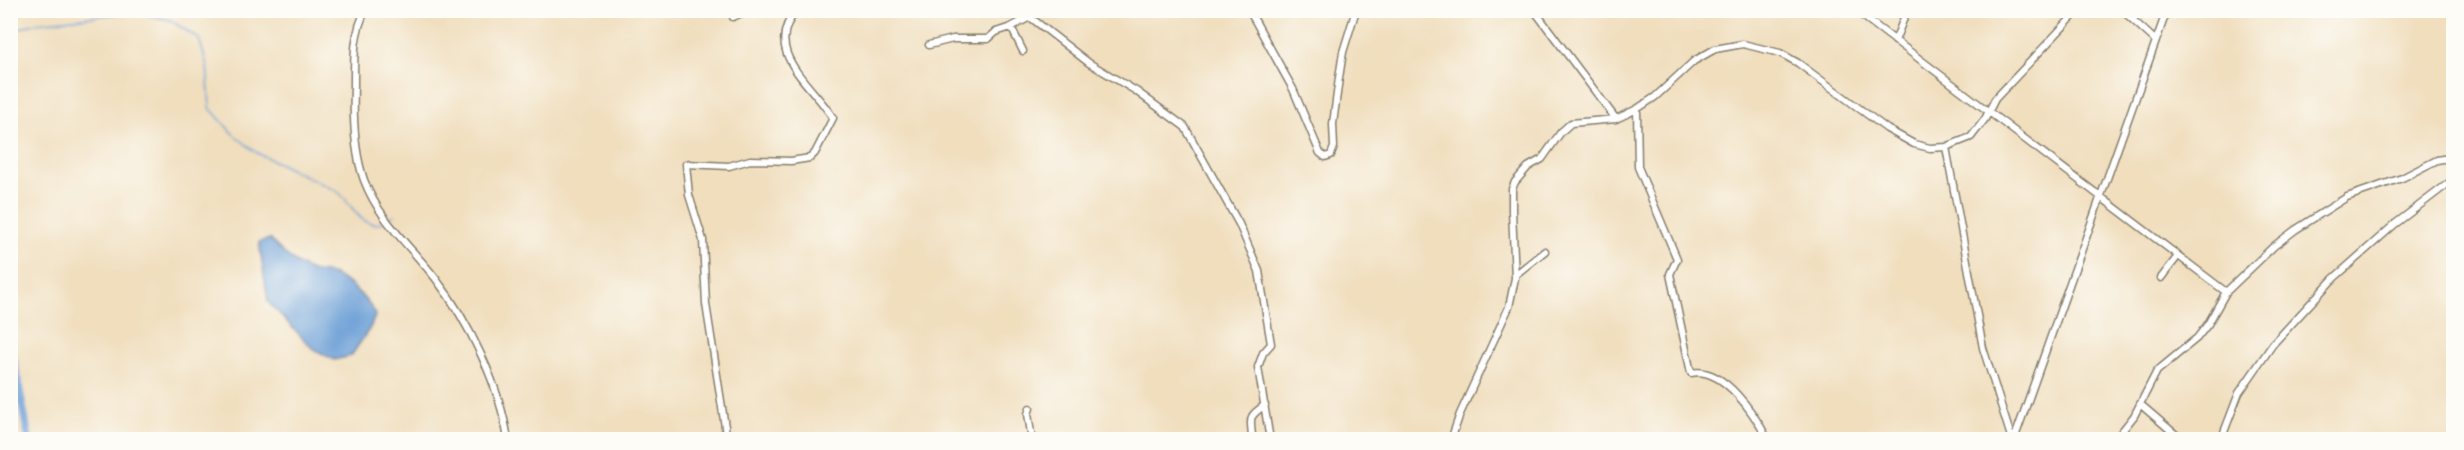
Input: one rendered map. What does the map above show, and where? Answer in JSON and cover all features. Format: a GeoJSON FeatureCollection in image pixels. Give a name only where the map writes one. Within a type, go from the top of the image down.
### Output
{"type":"FeatureCollection","features":[{"type":"Feature","properties":{"kind":"street"},"geometry":{"type":"LineString","coordinates":[[366,10],[357,33],[353,96],[359,161],[364,180],[395,233],[435,278],[466,327],[497,394],[508,440]]}},
{"type":"Feature","properties":{"kind":"street"},"geometry":{"type":"LineString","coordinates":[[733,18],[748,10]]}},
{"type":"Feature","properties":{"kind":"street"},"geometry":{"type":"LineString","coordinates":[[727,440],[706,304],[703,240],[689,195],[686,164],[729,166],[759,160],[801,160],[810,158],[815,153],[833,118],[785,55],[786,29],[797,10]]}},
{"type":"Feature","properties":{"kind":"street"},"geometry":{"type":"LineString","coordinates":[[1021,10],[1089,63],[1136,91],[1179,121],[1188,131],[1239,224],[1259,271],[1271,344],[1263,353],[1258,367],[1270,440]]}},
{"type":"Feature","properties":{"kind":"street"},"geometry":{"type":"LineString","coordinates":[[1249,10],[1293,89],[1320,153],[1325,157],[1331,155],[1334,147],[1333,124],[1338,78],[1356,10]]}},
{"type":"Feature","properties":{"kind":"street"},"geometry":{"type":"LineString","coordinates":[[1534,10],[1616,119]]}},
{"type":"Feature","properties":{"kind":"street"},"geometry":{"type":"LineString","coordinates":[[1855,10],[2226,292]]}},
{"type":"Feature","properties":{"kind":"street"},"geometry":{"type":"LineString","coordinates":[[1895,41],[1907,10]]}},
{"type":"Feature","properties":{"kind":"street"},"geometry":{"type":"LineString","coordinates":[[1451,440],[1469,393],[1506,316],[1515,275],[1512,189],[1518,176],[1542,159],[1571,123],[1616,119],[1655,97],[1694,61],[1715,49],[1743,44],[1780,53],[1798,63],[1887,129],[1914,144],[1930,148],[1946,147],[1971,137],[1995,99],[2079,10]]}},
{"type":"Feature","properties":{"kind":"street"},"geometry":{"type":"LineString","coordinates":[[2122,10],[2156,41]]}},
{"type":"Feature","properties":{"kind":"street"},"geometry":{"type":"LineString","coordinates":[[2013,440],[2167,10]]}},
{"type":"Feature","properties":{"kind":"street"},"geometry":{"type":"LineString","coordinates":[[929,45],[953,39],[988,39],[996,32],[1030,17]]}},
{"type":"Feature","properties":{"kind":"street"},"geometry":{"type":"LineString","coordinates":[[1011,27],[1023,51]]}},
{"type":"Feature","properties":{"kind":"street"},"geometry":{"type":"LineString","coordinates":[[1637,109],[1638,167],[1677,259],[1670,274],[1691,373],[1708,373],[1720,379],[1749,409],[1768,440]]}},
{"type":"Feature","properties":{"kind":"street"},"geometry":{"type":"LineString","coordinates":[[1946,147],[1983,348],[2013,440]]}},
{"type":"Feature","properties":{"kind":"street"},"geometry":{"type":"LineString","coordinates":[[2115,440],[2140,404],[2153,376],[2197,338],[2208,324],[2226,292],[2253,264],[2295,230],[2347,197],[2402,178],[2437,160],[2454,157]]}},
{"type":"Feature","properties":{"kind":"street"},"geometry":{"type":"LineString","coordinates":[[2221,440],[2239,393],[2273,344],[2333,279],[2395,224],[2454,179]]}},
{"type":"Feature","properties":{"kind":"street"},"geometry":{"type":"LineString","coordinates":[[1515,275],[1545,250]]}},
{"type":"Feature","properties":{"kind":"street"},"geometry":{"type":"LineString","coordinates":[[2161,278],[2178,256]]}},
{"type":"Feature","properties":{"kind":"street"},"geometry":{"type":"LineString","coordinates":[[2140,404],[2182,440]]}},
{"type":"Feature","properties":{"kind":"street"},"geometry":{"type":"LineString","coordinates":[[1252,440],[1250,416],[1265,405]]}},
{"type":"Feature","properties":{"kind":"street"},"geometry":{"type":"LineString","coordinates":[[1030,408],[1028,414],[1032,440]]}},
{"type":"Feature","properties":{"kind":"water"},"geometry":{"type":"Polygon","coordinates":[[[270,239],[299,265],[311,271],[334,275],[346,282],[363,297],[376,314],[370,328],[351,356],[334,360],[312,348],[268,302],[259,242],[270,239]]]}},
{"type":"Feature","properties":{"kind":"waterway"},"geometry":{"type":"LineString","coordinates":[[10,32],[36,23],[136,12],[170,20],[199,39],[207,65],[210,108],[233,134],[257,153],[337,191],[368,223],[384,222]]}},
{"type":"Feature","properties":{"kind":"waterway"},"geometry":{"type":"LineString","coordinates":[[388,219],[394,215]]}},
{"type":"Feature","properties":{"kind":"waterway"},"geometry":{"type":"LineString","coordinates":[[10,341],[29,440]]}},
{"type":"Feature","properties":{"kind":"waterway"},"geometry":{"type":"LineString","coordinates":[[10,361],[15,364]]}}]}
